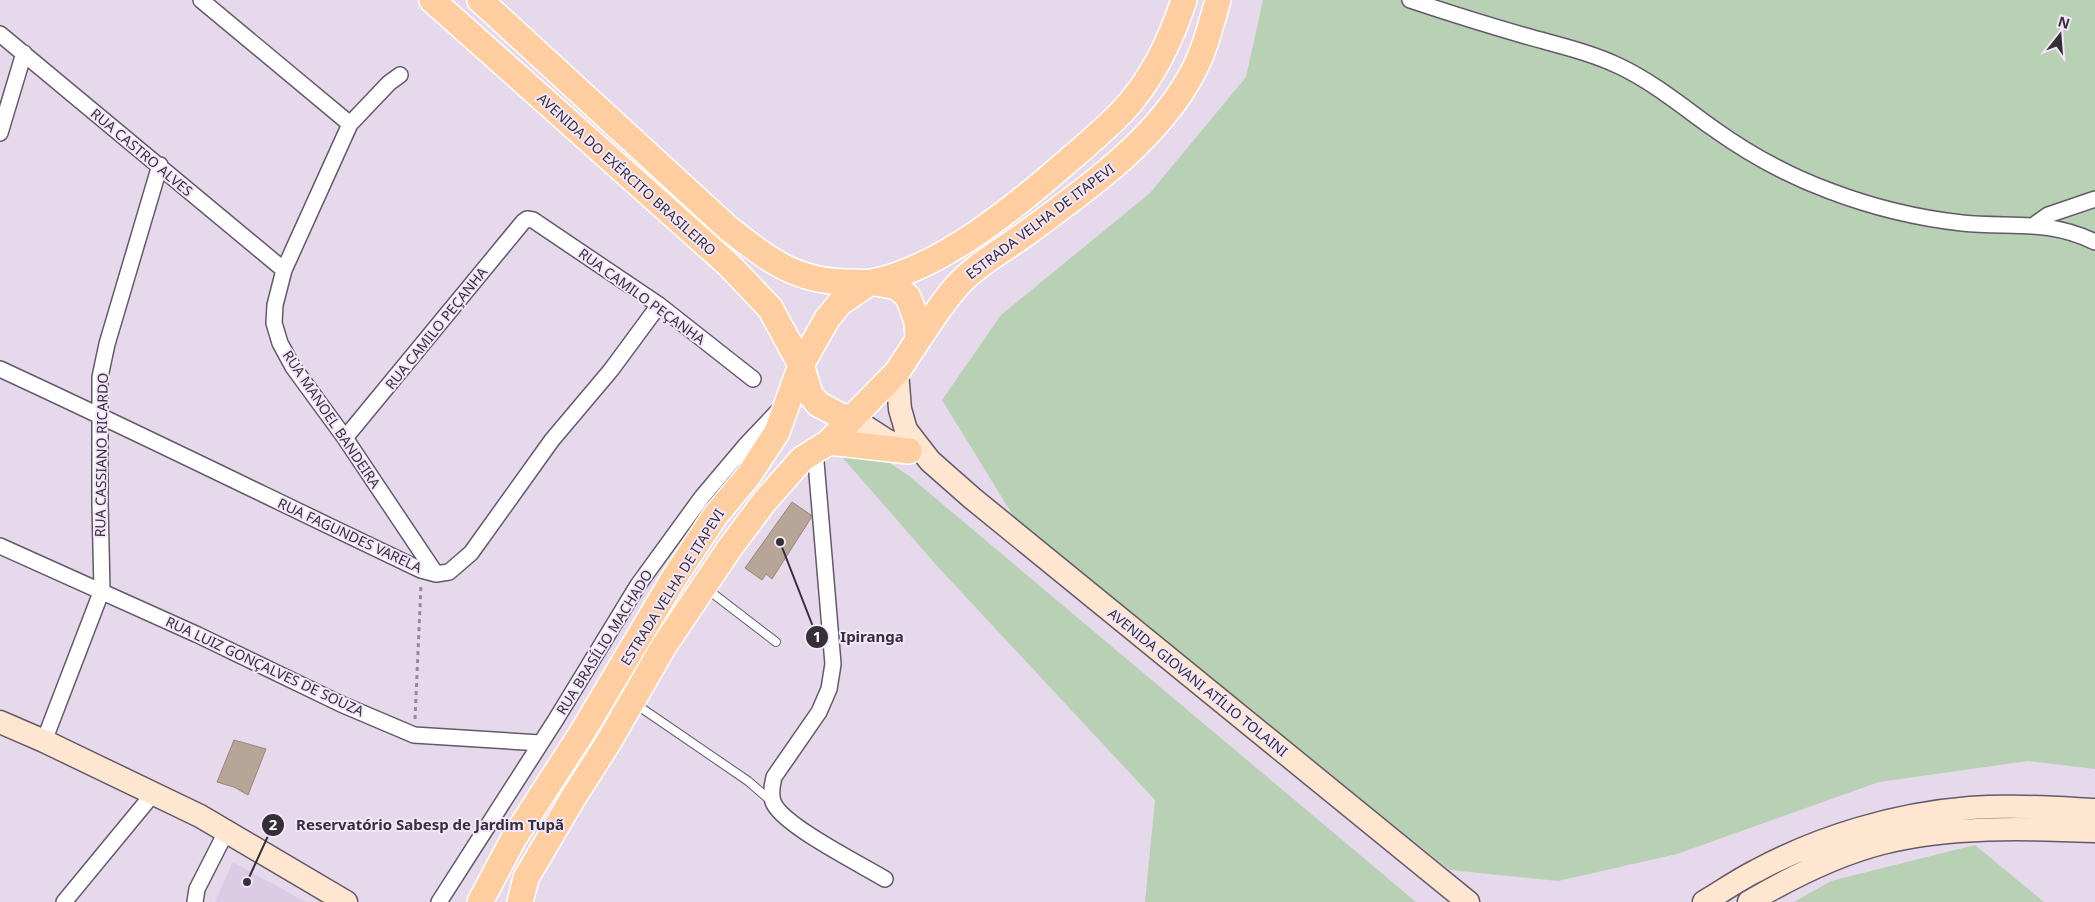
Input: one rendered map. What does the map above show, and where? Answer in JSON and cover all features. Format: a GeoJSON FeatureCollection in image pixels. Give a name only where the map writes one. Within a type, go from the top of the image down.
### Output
{"type":"FeatureCollection","features":[{"type":"Feature","properties":{"kind":"main road","name":"AVENIDA DO EXÉRCITO BRASILEIRO"},"geometry":{"type":"LineString","coordinates":[[432,0],[728,265],[770,308],[801,365]]}},
{"type":"Feature","properties":{"kind":"main road","name":"AVENIDA DO EXÉRCITO BRASILEIRO"},"geometry":{"type":"LineString","coordinates":[[480,0],[728,228],[768,260],[800,275],[816,279],[831,282],[871,282]]}},
{"type":"Feature","properties":{"kind":"main road","name":"ESTRADA VELHA DE ITAPEVI"},"geometry":{"type":"LineString","coordinates":[[480,902],[514,838],[583,731],[674,578],[714,516],[749,475],[777,432],[801,365],[827,319],[840,303],[871,282],[912,268],[948,252],[1022,200],[1108,126],[1131,102],[1158,63],[1176,25],[1184,0]]}},
{"type":"Feature","properties":{"kind":"main road","name":"ESTRADA VELHA DE ITAPEVI"},"geometry":{"type":"LineString","coordinates":[[520,902],[526,878],[664,646],[703,586],[764,502],[802,458],[822,446],[846,417],[897,372],[955,287],[974,270],[1027,233],[1126,156],[1151,130],[1178,96],[1194,71],[1218,0]]}},
{"type":"Feature","properties":{"kind":"main road"},"geometry":{"type":"LineString","coordinates":[[871,282],[897,287],[908,297],[917,321],[918,340]]}},
{"type":"Feature","properties":{"kind":"main road"},"geometry":{"type":"LineString","coordinates":[[801,365],[810,394],[818,404],[846,417]]}},
{"type":"Feature","properties":{"kind":"main road"},"geometry":{"type":"LineString","coordinates":[[822,446],[920,456]]}},
{"type":"Feature","properties":{"kind":"street"},"geometry":{"type":"LineString","coordinates":[[201,0],[350,124]]}},
{"type":"Feature","properties":{"kind":"street"},"geometry":{"type":"LineString","coordinates":[[1410,0],[1471,20],[1597,56],[1620,66],[1644,79],[1716,131],[1767,162],[1829,191],[1918,217],[1964,223],[2034,225],[2060,229],[2095,242]]}},
{"type":"Feature","properties":{"kind":"street","name":"RUA CASTRO ALVES"},"geometry":{"type":"LineString","coordinates":[[0,34],[160,165],[213,212],[284,270]]}},
{"type":"Feature","properties":{"kind":"street"},"geometry":{"type":"LineString","coordinates":[[0,133],[24,53]]}},
{"type":"Feature","properties":{"kind":"street","name":"RUA MANOEL BANDEIRA"},"geometry":{"type":"LineString","coordinates":[[400,75],[389,83],[350,124],[284,270],[275,305],[274,323],[280,343],[293,367],[345,438],[436,574]]}},
{"type":"Feature","properties":{"kind":"street","name":"RUA CASSIANO RICARDO"},"geometry":{"type":"LineString","coordinates":[[44,741],[102,590],[100,377],[103,360],[160,165]]}},
{"type":"Feature","properties":{"kind":"street"},"geometry":{"type":"LineString","coordinates":[[2034,225],[2048,215],[2095,199]]}},
{"type":"Feature","properties":{"kind":"street","name":"RUA CAMILO PEÇANHA"},"geometry":{"type":"LineString","coordinates":[[345,438],[523,222],[528,219],[533,220],[659,305],[752,379]]}},
{"type":"Feature","properties":{"kind":"street","name":"RUA FAGUNDES VARELA"},"geometry":{"type":"LineString","coordinates":[[0,368],[421,570],[436,574],[449,572],[471,553],[552,440],[611,370],[659,305]]}},
{"type":"Feature","properties":{"kind":"street"},"geometry":{"type":"LineString","coordinates":[[897,372],[900,409],[906,430],[920,456]]}},
{"type":"Feature","properties":{"kind":"street","name":"RUA BRASÍLIO MACHADO"},"geometry":{"type":"LineString","coordinates":[[439,902],[638,584],[702,497],[745,446],[775,417],[789,397]]}},
{"type":"Feature","properties":{"kind":"street"},"geometry":{"type":"LineString","coordinates":[[846,417],[886,440],[920,456]]}},
{"type":"Feature","properties":{"kind":"street"},"geometry":{"type":"LineString","coordinates":[[822,446],[833,664],[830,690],[819,712],[774,777],[772,788],[774,804],[797,826],[885,879]]}},
{"type":"Feature","properties":{"kind":"street","name":"AVENIDA GIOVANI ATÍLIO TOLAINI"},"geometry":{"type":"LineString","coordinates":[[920,456],[1468,902]]}},
{"type":"Feature","properties":{"kind":"street","name":"RUA LUIZ GONÇALVES DE SOUZA"},"geometry":{"type":"LineString","coordinates":[[0,546],[102,590],[237,652],[341,704],[414,735],[540,743]]}},
{"type":"Feature","properties":{"kind":"street"},"geometry":{"type":"LineString","coordinates":[[0,722],[44,741],[200,816],[346,902]]}},
{"type":"Feature","properties":{"kind":"street"},"geometry":{"type":"LineString","coordinates":[[64,902],[153,794]]}},
{"type":"Feature","properties":{"kind":"street"},"geometry":{"type":"LineString","coordinates":[[1704,902],[1756,870],[1815,844],[1866,827],[1913,815],[1970,808],[2024,807],[2095,810]]}},
{"type":"Feature","properties":{"kind":"street"},"geometry":{"type":"LineString","coordinates":[[1749,902],[1784,881],[1832,860],[1881,844],[1930,834],[1992,830],[2095,831]]}},
{"type":"Feature","properties":{"kind":"street"},"geometry":{"type":"LineString","coordinates":[[195,902],[197,889],[226,832]]}},
{"type":"Feature","properties":{"kind":"lane"},"geometry":{"type":"LineString","coordinates":[[703,586],[776,642]]}},
{"type":"Feature","properties":{"kind":"lane"},"geometry":{"type":"LineString","coordinates":[[631,702],[748,781],[774,804]]}},
{"type":"Feature","properties":{"kind":"path"},"geometry":{"type":"LineString","coordinates":[[414,735],[421,570]]}},
{"type":"Feature","properties":{"kind":"shaded area"},"geometry":{"type":"Polygon","coordinates":[[[233,862],[306,902],[215,902],[233,862]]]}},
{"type":"Feature","properties":{"kind":"green space"},"geometry":{"type":"Polygon","coordinates":[[[1263,0],[2095,0],[2095,769],[2028,761],[1879,782],[1677,854],[1558,881],[1450,870],[1214,683],[1017,522],[942,400],[1001,315],[1150,193],[1246,77],[1263,0]]]}},
{"type":"Feature","properties":{"kind":"green space"},"geometry":{"type":"Polygon","coordinates":[[[864,455],[887,461],[909,476],[1416,902],[1145,902],[1155,800],[938,567],[842,457],[864,455]]]}},
{"type":"Feature","properties":{"kind":"green space"},"geometry":{"type":"Polygon","coordinates":[[[1975,845],[2044,902],[1794,902],[1831,881],[1975,845]]]}},
{"type":"Feature","properties":{"kind":"building"},"geometry":{"type":"Polygon","coordinates":[[[792,502],[811,515],[811,518],[772,579],[766,574],[762,580],[745,568],[792,502]]]}},
{"type":"Feature","properties":{"kind":"building"},"geometry":{"type":"Polygon","coordinates":[[[234,740],[266,749],[248,795],[234,787],[217,782],[234,740]]]}},
{"type":"Feature","properties":{"kind":"place","name":"Ipiranga"},"geometry":{"type":"Point","coordinates":[780,542]}},
{"type":"Feature","properties":{"kind":"place","name":"Reservatório Sabesp de Jardim Tupã"},"geometry":{"type":"Point","coordinates":[247,882]}}]}
